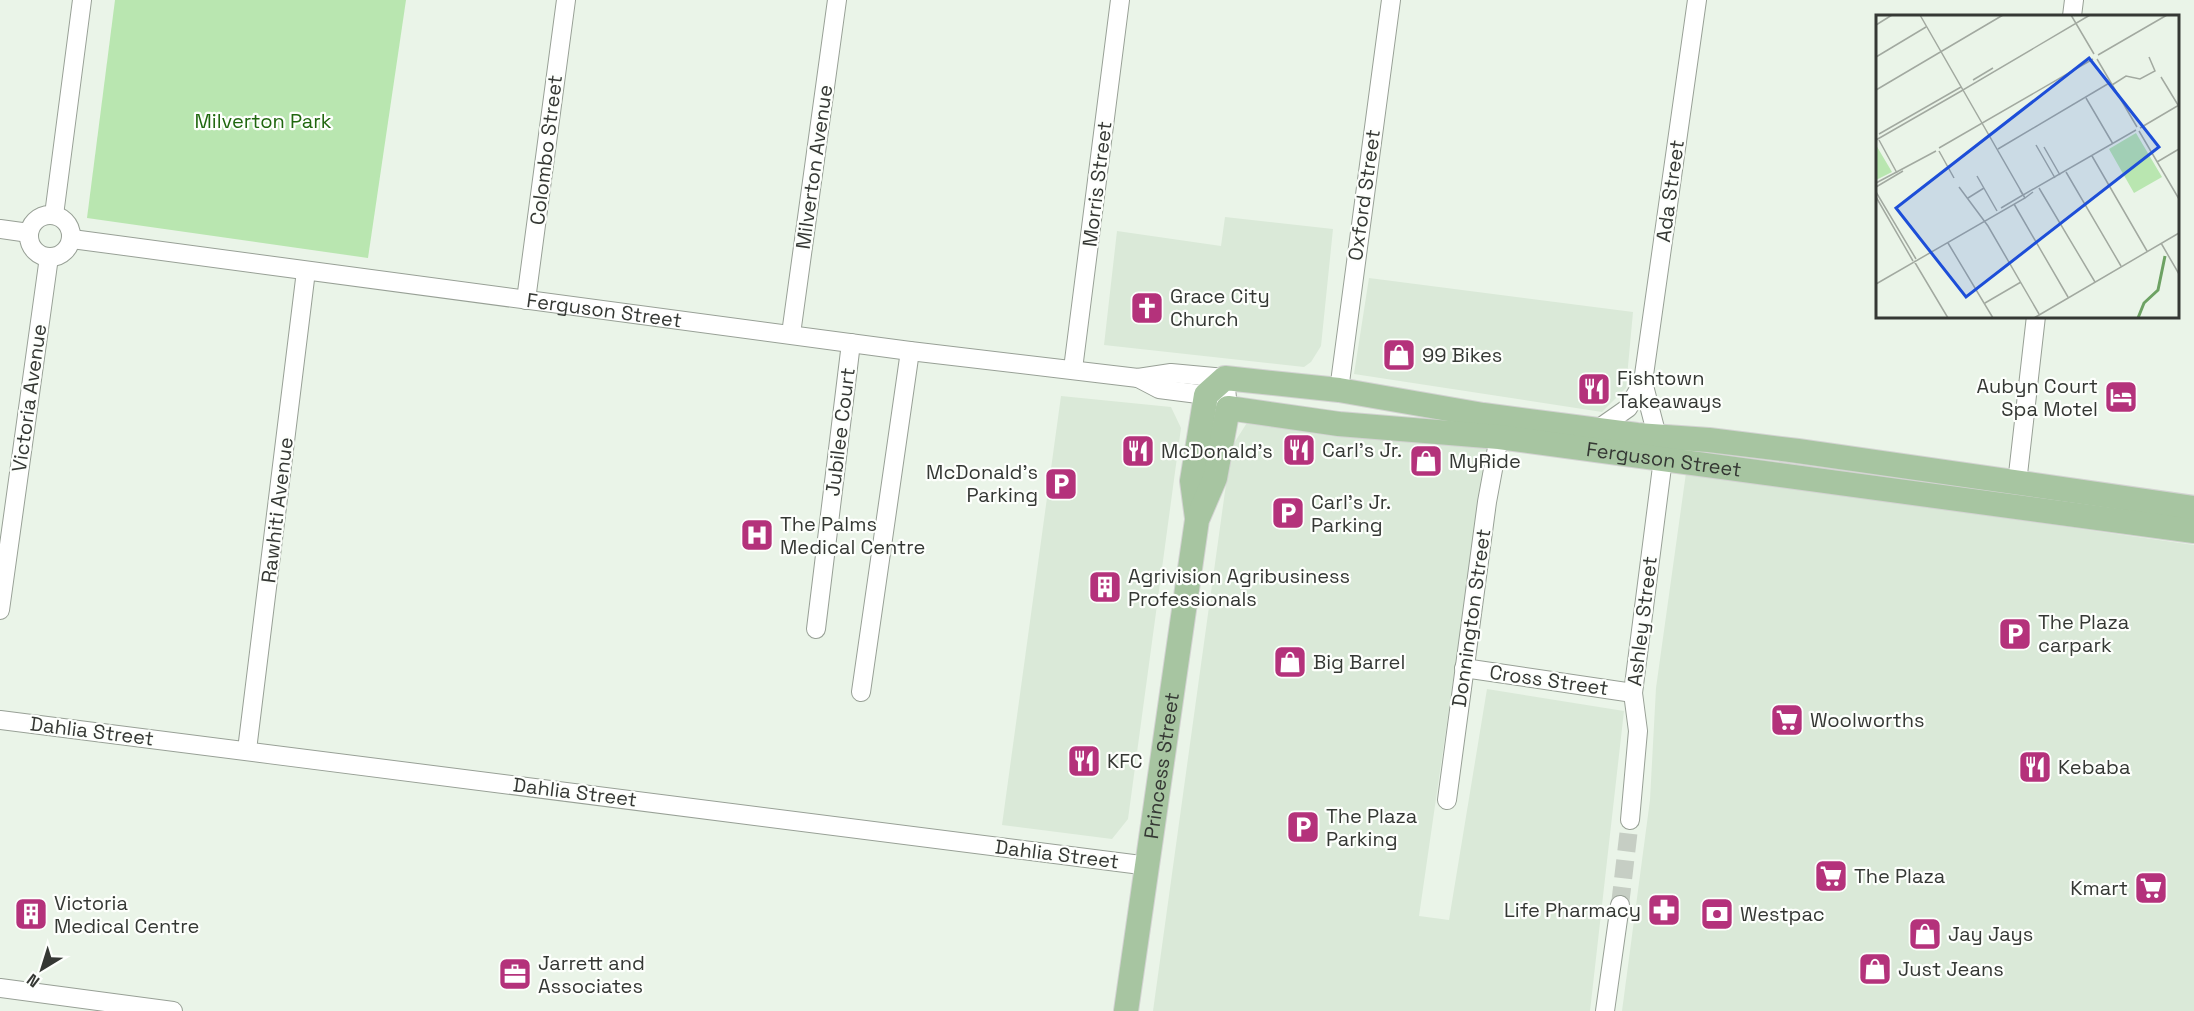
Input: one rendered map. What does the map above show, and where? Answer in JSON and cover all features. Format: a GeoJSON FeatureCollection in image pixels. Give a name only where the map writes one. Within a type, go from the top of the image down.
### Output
{"type":"FeatureCollection","features":[{"type":"Feature","properties":{"kind":"main road","name":"Ferguson Street"},"geometry":{"type":"LineString","coordinates":[[1226,378],[1339,390],[1484,415],[1598,429],[1659,448],[1720,441],[2194,508]]}},
{"type":"Feature","properties":{"kind":"main road"},"geometry":{"type":"LineString","coordinates":[[1206,394],[1226,378]]}},
{"type":"Feature","properties":{"kind":"main road","name":"Princess Street"},"geometry":{"type":"LineString","coordinates":[[1126,1011],[1149,866],[1197,520],[1192,481],[1206,394]]}},
{"type":"Feature","properties":{"kind":"main road","name":"Ferguson Street"},"geometry":{"type":"LineString","coordinates":[[1228,408],[1339,424],[1659,448],[2194,531]]}},
{"type":"Feature","properties":{"kind":"main road","name":"Princess Street"},"geometry":{"type":"LineString","coordinates":[[1197,520],[1215,478],[1228,408]]}},
{"type":"Feature","properties":{"kind":"street"},"geometry":{"type":"LineString","coordinates":[[54,215],[82,0]]}},
{"type":"Feature","properties":{"kind":"street","name":"Colombo Street"},"geometry":{"type":"LineString","coordinates":[[526,300],[566,0]]}},
{"type":"Feature","properties":{"kind":"street","name":"Milverton Avenue"},"geometry":{"type":"LineString","coordinates":[[791,334],[837,0]]}},
{"type":"Feature","properties":{"kind":"street","name":"Morris Street"},"geometry":{"type":"LineString","coordinates":[[1073,369],[1120,0]]}},
{"type":"Feature","properties":{"kind":"street","name":"Oxford Street"},"geometry":{"type":"LineString","coordinates":[[1339,390],[1391,0]]}},
{"type":"Feature","properties":{"kind":"street","name":"Ada Street"},"geometry":{"type":"LineString","coordinates":[[1659,448],[1643,382],[1697,0]]}},
{"type":"Feature","properties":{"kind":"street"},"geometry":{"type":"LineString","coordinates":[[2072,15],[2074,0]]}},
{"type":"Feature","properties":{"kind":"street"},"geometry":{"type":"LineString","coordinates":[[54,215],[68,224],[72,239],[64,253],[49,257],[39,254],[32,247],[29,233],[33,224],[40,217],[54,215]]}},
{"type":"Feature","properties":{"kind":"street"},"geometry":{"type":"LineString","coordinates":[[0,229],[29,233]]}},
{"type":"Feature","properties":{"kind":"street","name":"Ferguson Street"},"geometry":{"type":"LineString","coordinates":[[72,239],[910,351],[1138,378],[1171,373],[1226,378]]}},
{"type":"Feature","properties":{"kind":"street","name":"Victoria Avenue"},"geometry":{"type":"LineString","coordinates":[[0,610],[49,257]]}},
{"type":"Feature","properties":{"kind":"street","name":"Rawhiti Avenue"},"geometry":{"type":"LineString","coordinates":[[247,750],[306,271]]}},
{"type":"Feature","properties":{"kind":"street"},"geometry":{"type":"LineString","coordinates":[[2017,483],[2036,318]]}},
{"type":"Feature","properties":{"kind":"street","name":"Jubilee Court"},"geometry":{"type":"LineString","coordinates":[[816,629],[851,343]]}},
{"type":"Feature","properties":{"kind":"street"},"geometry":{"type":"LineString","coordinates":[[861,692],[910,351]]}},
{"type":"Feature","properties":{"kind":"street","name":"Ferguson Street"},"geometry":{"type":"LineString","coordinates":[[1138,378],[1159,389],[1206,394],[1228,408]]}},
{"type":"Feature","properties":{"kind":"street","name":"Princess Street"},"geometry":{"type":"LineString","coordinates":[[1226,378],[1228,408]]}},
{"type":"Feature","properties":{"kind":"street","name":"Ada Street"},"geometry":{"type":"LineString","coordinates":[[1598,429],[1628,408],[1643,382]]}},
{"type":"Feature","properties":{"kind":"street","name":"Donnington Street"},"geometry":{"type":"LineString","coordinates":[[1447,800],[1487,502],[1499,437]]}},
{"type":"Feature","properties":{"kind":"street","name":"Ashley Street"},"geometry":{"type":"LineString","coordinates":[[1630,820],[1638,732],[1633,693],[1659,448]]}},
{"type":"Feature","properties":{"kind":"street","name":"Cross Street"},"geometry":{"type":"LineString","coordinates":[[1464,668],[1633,693]]}},
{"type":"Feature","properties":{"kind":"street","name":"Dahlia Street"},"geometry":{"type":"LineString","coordinates":[[0,720],[1149,866]]}},
{"type":"Feature","properties":{"kind":"street"},"geometry":{"type":"LineString","coordinates":[[1605,1011],[1620,905]]}},
{"type":"Feature","properties":{"kind":"street"},"geometry":{"type":"LineString","coordinates":[[0,988],[173,1011]]}},
{"type":"Feature","properties":{"kind":"shaded area"},"geometry":{"type":"Polygon","coordinates":[[[1225,217],[1333,229],[1321,346],[1311,362],[1304,367],[1104,345],[1117,231],[1221,246],[1225,217]]]}},
{"type":"Feature","properties":{"kind":"shaded area"},"geometry":{"type":"Polygon","coordinates":[[[1369,278],[1633,312],[1626,388],[1602,412],[1354,374],[1369,278]]]}},
{"type":"Feature","properties":{"kind":"shaded area"},"geometry":{"type":"Polygon","coordinates":[[[1061,396],[1171,407],[1181,428],[1128,819],[1112,839],[1002,825],[1061,396]]]}},
{"type":"Feature","properties":{"kind":"shaded area"},"geometry":{"type":"Polygon","coordinates":[[[1250,418],[1487,447],[1419,916],[1449,920],[1487,689],[1624,711],[1590,1011],[1153,1011],[1231,448],[1250,418]]]}},
{"type":"Feature","properties":{"kind":"shaded area"},"geometry":{"type":"Polygon","coordinates":[[[1686,473],[2194,545],[2194,1011],[1622,1011],[1650,800],[1656,688],[1686,473]]]}},
{"type":"Feature","properties":{"kind":"green space","name":"Milverton Park"},"geometry":{"type":"Polygon","coordinates":[[[115,0],[406,0],[368,258],[87,218],[115,0]]]}},
{"type":"Feature","properties":{"kind":"tunnel"},"geometry":{"type":"LineString","coordinates":[[1620,905],[1630,820]]}},
{"type":"Feature","properties":{"kind":"place","name":"Grace City Church"},"geometry":{"type":"Point","coordinates":[1147,308]}},
{"type":"Feature","properties":{"kind":"place","name":"99 Bikes"},"geometry":{"type":"Point","coordinates":[1399,355]}},
{"type":"Feature","properties":{"kind":"place","name":"Fishtown Takeaways"},"geometry":{"type":"Point","coordinates":[1594,389]}},
{"type":"Feature","properties":{"kind":"place","name":"Aubyn Court Spa Motel"},"geometry":{"type":"Point","coordinates":[2121,397]}},
{"type":"Feature","properties":{"kind":"place","name":"Carl's Jr."},"geometry":{"type":"Point","coordinates":[1299,450]}},
{"type":"Feature","properties":{"kind":"place","name":"McDonald's"},"geometry":{"type":"Point","coordinates":[1138,451]}},
{"type":"Feature","properties":{"kind":"place","name":"MyRide"},"geometry":{"type":"Point","coordinates":[1426,461]}},
{"type":"Feature","properties":{"kind":"place","name":"McDonald's Parking"},"geometry":{"type":"Point","coordinates":[1061,484]}},
{"type":"Feature","properties":{"kind":"place","name":"Carl's Jr. Parking"},"geometry":{"type":"Point","coordinates":[1288,513]}},
{"type":"Feature","properties":{"kind":"place","name":"The Palms Medical Centre"},"geometry":{"type":"Point","coordinates":[757,535]}},
{"type":"Feature","properties":{"kind":"place","name":"Agrivision Agribusiness Professionals"},"geometry":{"type":"Point","coordinates":[1105,587]}},
{"type":"Feature","properties":{"kind":"place","name":"The Plaza carpark"},"geometry":{"type":"Point","coordinates":[2015,634]}},
{"type":"Feature","properties":{"kind":"place","name":"Big Barrel"},"geometry":{"type":"Point","coordinates":[1290,662]}},
{"type":"Feature","properties":{"kind":"place","name":"Woolworths"},"geometry":{"type":"Point","coordinates":[1787,720]}},
{"type":"Feature","properties":{"kind":"place","name":"KFC"},"geometry":{"type":"Point","coordinates":[1084,761]}},
{"type":"Feature","properties":{"kind":"place","name":"Kebaba"},"geometry":{"type":"Point","coordinates":[2035,767]}},
{"type":"Feature","properties":{"kind":"place","name":"The Plaza Parking"},"geometry":{"type":"Point","coordinates":[1303,827]}},
{"type":"Feature","properties":{"kind":"place","name":"The Plaza"},"geometry":{"type":"Point","coordinates":[1831,876]}},
{"type":"Feature","properties":{"kind":"place","name":"Kmart"},"geometry":{"type":"Point","coordinates":[2151,888]}},
{"type":"Feature","properties":{"kind":"place","name":"Life Pharmacy"},"geometry":{"type":"Point","coordinates":[1664,910]}},
{"type":"Feature","properties":{"kind":"place","name":"Victoria Medical Centre"},"geometry":{"type":"Point","coordinates":[31,914]}},
{"type":"Feature","properties":{"kind":"place","name":"Westpac"},"geometry":{"type":"Point","coordinates":[1717,914]}},
{"type":"Feature","properties":{"kind":"place","name":"Jay Jays"},"geometry":{"type":"Point","coordinates":[1925,934]}},
{"type":"Feature","properties":{"kind":"place","name":"Just Jeans"},"geometry":{"type":"Point","coordinates":[1875,969]}},
{"type":"Feature","properties":{"kind":"place","name":"Jarrett and Associates"},"geometry":{"type":"Point","coordinates":[515,974]}}]}
